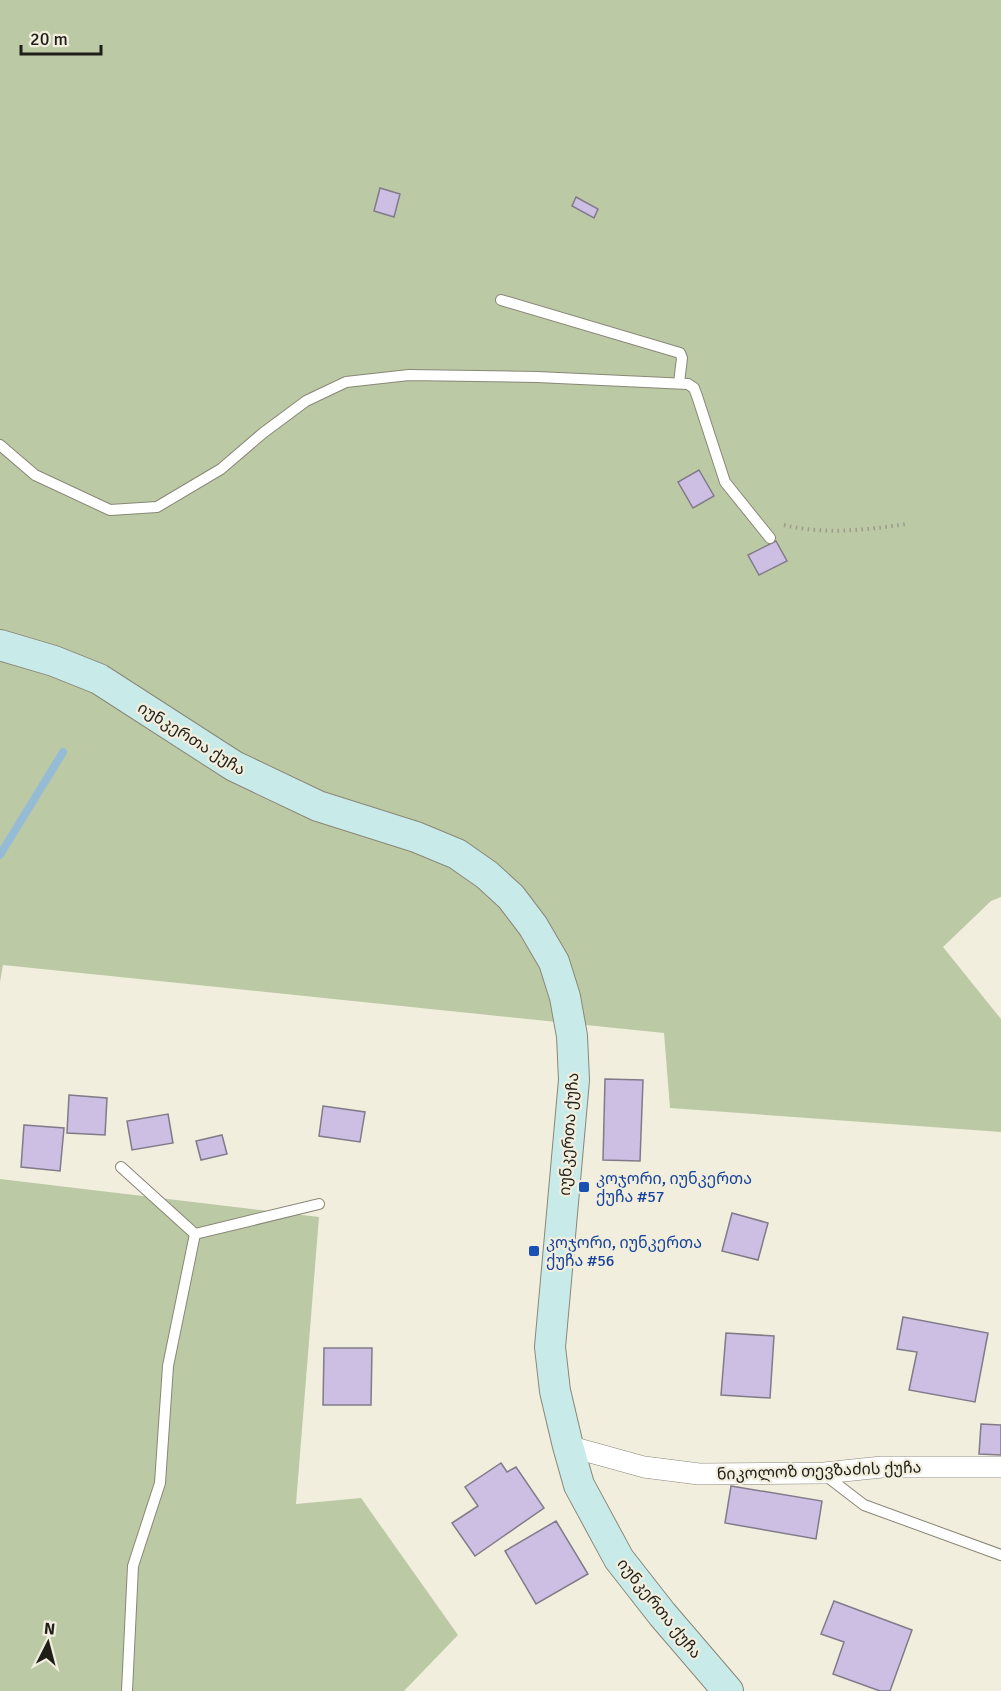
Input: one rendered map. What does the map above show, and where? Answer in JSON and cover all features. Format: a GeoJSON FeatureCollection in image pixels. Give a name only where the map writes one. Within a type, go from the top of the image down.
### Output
{"type":"FeatureCollection","features":[{"type":"Feature","properties":{"kind":"main road","name":"იუნკერთა ქუჩა"},"geometry":{"type":"LineString","coordinates":[[0,645],[54,661],[99,679],[234,766],[318,806],[416,837],[457,854],[487,874],[511,897],[533,926],[554,962],[565,997],[572,1036],[574,1080],[550,1347],[555,1391],[568,1446],[579,1485],[620,1559],[662,1614],[728,1691]]}},
{"type":"Feature","properties":{"kind":"street","name":"ნიკოლოზ თევზაძის ქუჩა"},"geometry":{"type":"LineString","coordinates":[[568,1446],[644,1467],[699,1474],[824,1473],[882,1467],[1001,1467]]}},
{"type":"Feature","properties":{"kind":"lane"},"geometry":{"type":"LineString","coordinates":[[501,300],[680,353],[682,358],[679,383]]}},
{"type":"Feature","properties":{"kind":"lane"},"geometry":{"type":"LineString","coordinates":[[0,445],[35,476],[110,510],[157,507],[221,469],[306,400],[346,382],[409,375],[537,377],[688,384],[694,388],[725,482],[770,538]]}},
{"type":"Feature","properties":{"kind":"lane"},"geometry":{"type":"LineString","coordinates":[[121,1167],[195,1234]]}},
{"type":"Feature","properties":{"kind":"lane"},"geometry":{"type":"LineString","coordinates":[[195,1234],[319,1204]]}},
{"type":"Feature","properties":{"kind":"lane"},"geometry":{"type":"LineString","coordinates":[[127,1691],[133,1566],[160,1483],[168,1366],[195,1234]]}},
{"type":"Feature","properties":{"kind":"lane"},"geometry":{"type":"LineString","coordinates":[[824,1473],[864,1505],[1001,1555]]}},
{"type":"Feature","properties":{"kind":"path"},"geometry":{"type":"LineString","coordinates":[[754,517],[793,527],[826,531],[858,531],[907,524]]}},
{"type":"Feature","properties":{"kind":"green space"},"geometry":{"type":"Polygon","coordinates":[[[0,0],[1001,0],[1001,897],[991,901],[943,947],[1001,1019],[1001,1132],[670,1108],[664,1033],[3,965],[0,982],[0,0]]]}},
{"type":"Feature","properties":{"kind":"green space"},"geometry":{"type":"Polygon","coordinates":[[[0,1179],[319,1217],[296,1504],[361,1498],[458,1635],[404,1691],[0,1691],[0,1179]]]}},
{"type":"Feature","properties":{"kind":"building"},"geometry":{"type":"Polygon","coordinates":[[[380,188],[400,194],[394,217],[374,211],[380,188]]]}},
{"type":"Feature","properties":{"kind":"building"},"geometry":{"type":"Polygon","coordinates":[[[576,197],[598,209],[594,218],[572,206],[576,197]]]}},
{"type":"Feature","properties":{"kind":"building"},"geometry":{"type":"Polygon","coordinates":[[[699,470],[714,496],[693,508],[678,482],[699,470]]]}},
{"type":"Feature","properties":{"kind":"building"},"geometry":{"type":"Polygon","coordinates":[[[776,541],[787,561],[759,575],[748,555],[776,541]]]}},
{"type":"Feature","properties":{"kind":"building"},"geometry":{"type":"Polygon","coordinates":[[[605,1079],[643,1080],[640,1161],[603,1160],[605,1079]]]}},
{"type":"Feature","properties":{"kind":"building"},"geometry":{"type":"Polygon","coordinates":[[[69,1095],[107,1098],[105,1135],[67,1133],[69,1095]]]}},
{"type":"Feature","properties":{"kind":"building"},"geometry":{"type":"Polygon","coordinates":[[[323,1106],[365,1112],[360,1142],[319,1136],[323,1106]]]}},
{"type":"Feature","properties":{"kind":"building"},"geometry":{"type":"Polygon","coordinates":[[[168,1114],[173,1143],[132,1150],[127,1121],[168,1114]]]}},
{"type":"Feature","properties":{"kind":"building"},"geometry":{"type":"Polygon","coordinates":[[[24,1125],[64,1128],[60,1171],[21,1167],[24,1125]]]}},
{"type":"Feature","properties":{"kind":"building"},"geometry":{"type":"Polygon","coordinates":[[[222,1135],[227,1154],[201,1160],[196,1141],[222,1135]]]}},
{"type":"Feature","properties":{"kind":"building"},"geometry":{"type":"Polygon","coordinates":[[[732,1213],[768,1223],[758,1260],[722,1251],[732,1213]]]}},
{"type":"Feature","properties":{"kind":"building"},"geometry":{"type":"Polygon","coordinates":[[[903,1317],[988,1333],[975,1402],[909,1390],[917,1352],[897,1349],[903,1317]]]}},
{"type":"Feature","properties":{"kind":"building"},"geometry":{"type":"Polygon","coordinates":[[[726,1333],[774,1336],[770,1398],[721,1395],[726,1333]]]}},
{"type":"Feature","properties":{"kind":"building"},"geometry":{"type":"Polygon","coordinates":[[[324,1348],[372,1348],[371,1405],[323,1405],[324,1348]]]}},
{"type":"Feature","properties":{"kind":"building"},"geometry":{"type":"Polygon","coordinates":[[[981,1424],[1001,1425],[1001,1455],[979,1454],[981,1424]]]}},
{"type":"Feature","properties":{"kind":"building"},"geometry":{"type":"Polygon","coordinates":[[[501,1463],[507,1472],[516,1467],[544,1508],[475,1556],[452,1523],[478,1506],[465,1487],[501,1463]]]}},
{"type":"Feature","properties":{"kind":"building"},"geometry":{"type":"Polygon","coordinates":[[[731,1486],[822,1501],[816,1539],[725,1523],[731,1486]]]}},
{"type":"Feature","properties":{"kind":"building"},"geometry":{"type":"Polygon","coordinates":[[[556,1521],[588,1574],[536,1604],[505,1551],[556,1521]]]}},
{"type":"Feature","properties":{"kind":"building"},"geometry":{"type":"Polygon","coordinates":[[[834,1601],[912,1630],[890,1691],[880,1691],[833,1674],[844,1642],[821,1634],[834,1601]]]}},
{"type":"Feature","properties":{"kind":"waterway"},"geometry":{"type":"LineString","coordinates":[[0,855],[63,752]]}},
{"type":"Feature","properties":{"kind":"place","name":"კოჯორი, იუნკერთა ქუჩა #57"},"geometry":{"type":"Point","coordinates":[584,1187]}},
{"type":"Feature","properties":{"kind":"place","name":"კოჯორი, იუნკერთა ქუჩა #56"},"geometry":{"type":"Point","coordinates":[534,1251]}}]}
